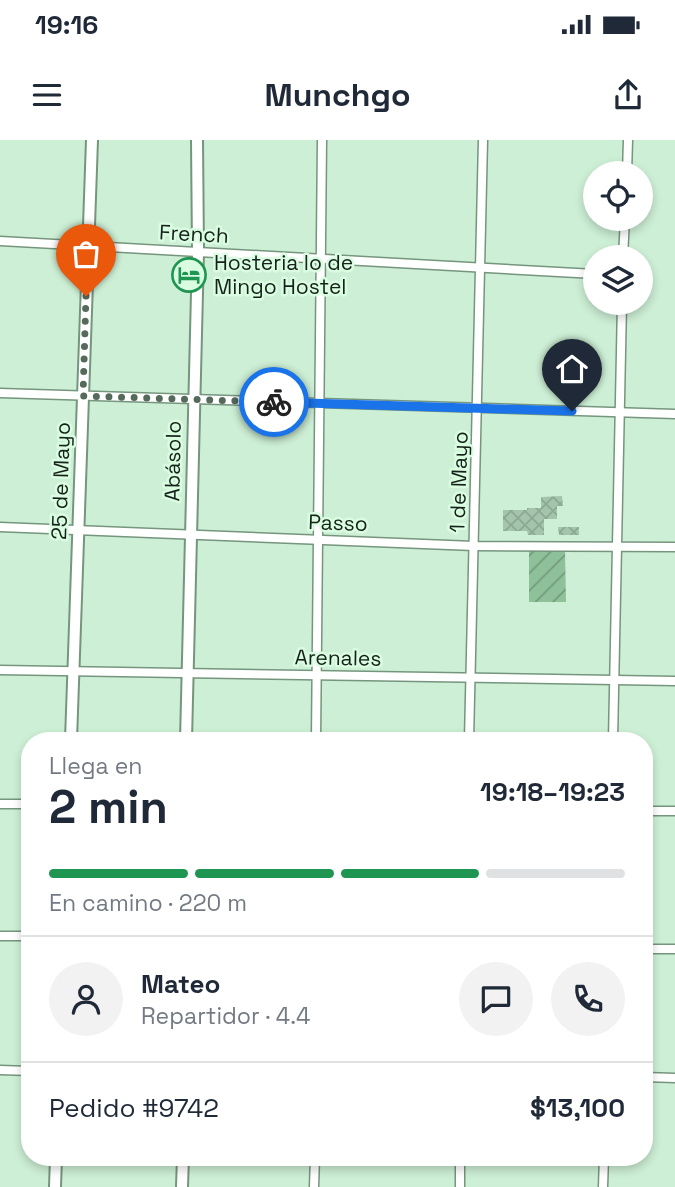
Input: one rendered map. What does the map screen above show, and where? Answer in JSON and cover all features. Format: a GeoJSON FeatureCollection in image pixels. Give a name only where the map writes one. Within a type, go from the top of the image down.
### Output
{"type":"FeatureCollection","features":[{"type":"Feature","properties":{"kind":"street","name":"25 de Mayo"},"geometry":{"type":"LineString","coordinates":[[71,732],[92,140]]}},
{"type":"Feature","properties":{"kind":"street","name":"Abásolo"},"geometry":{"type":"LineString","coordinates":[[186,732],[198,252],[197,140]]}},
{"type":"Feature","properties":{"kind":"street"},"geometry":{"type":"LineString","coordinates":[[316,732],[322,140]]}},
{"type":"Feature","properties":{"kind":"street","name":"1 de Mayo"},"geometry":{"type":"LineString","coordinates":[[469,732],[484,140]]}},
{"type":"Feature","properties":{"kind":"street"},"geometry":{"type":"LineString","coordinates":[[627,161],[628,140]]}},
{"type":"Feature","properties":{"kind":"street","name":"French"},"geometry":{"type":"LineString","coordinates":[[0,241],[583,273]]}},
{"type":"Feature","properties":{"kind":"street"},"geometry":{"type":"LineString","coordinates":[[613,732],[622,315]]}},
{"type":"Feature","properties":{"kind":"street"},"geometry":{"type":"LineString","coordinates":[[0,393],[675,414]]}},
{"type":"Feature","properties":{"kind":"street","name":"Passo"},"geometry":{"type":"LineString","coordinates":[[0,527],[474,546],[675,547]]}},
{"type":"Feature","properties":{"kind":"street","name":"Arenales"},"geometry":{"type":"LineString","coordinates":[[0,670],[675,681]]}},
{"type":"Feature","properties":{"kind":"street"},"geometry":{"type":"LineString","coordinates":[[0,804],[21,804]]}},
{"type":"Feature","properties":{"kind":"street"},"geometry":{"type":"LineString","coordinates":[[653,811],[675,811]]}},
{"type":"Feature","properties":{"kind":"street"},"geometry":{"type":"LineString","coordinates":[[0,936],[21,936]]}},
{"type":"Feature","properties":{"kind":"street"},"geometry":{"type":"LineString","coordinates":[[653,949],[675,949]]}},
{"type":"Feature","properties":{"kind":"street"},"geometry":{"type":"LineString","coordinates":[[0,1070],[21,1071]]}},
{"type":"Feature","properties":{"kind":"street"},"geometry":{"type":"LineString","coordinates":[[653,1077],[675,1078]]}},
{"type":"Feature","properties":{"kind":"street"},"geometry":{"type":"LineString","coordinates":[[55,1187],[56,1166]]}},
{"type":"Feature","properties":{"kind":"street"},"geometry":{"type":"LineString","coordinates":[[183,1166],[183,1187]]}},
{"type":"Feature","properties":{"kind":"street"},"geometry":{"type":"LineString","coordinates":[[314,1166],[314,1187]]}},
{"type":"Feature","properties":{"kind":"street"},"geometry":{"type":"LineString","coordinates":[[460,1166],[460,1187]]}},
{"type":"Feature","properties":{"kind":"street"},"geometry":{"type":"LineString","coordinates":[[603,1187],[604,1166]]}},
{"type":"Feature","properties":{"kind":"green space"},"geometry":{"type":"Polygon","coordinates":[[[529,551],[565,551],[566,602],[529,602],[529,551]]]}},
{"type":"Feature","properties":{"kind":"building"},"geometry":{"type":"Polygon","coordinates":[[[562,496],[563,506],[557,506],[557,519],[544,519],[544,535],[528,535],[527,531],[503,531],[503,510],[541,508],[541,497],[562,496]]]}},
{"type":"Feature","properties":{"kind":"building"},"geometry":{"type":"Polygon","coordinates":[[[558,527],[579,527],[579,535],[559,535],[558,527]]]}},
{"type":"Feature","properties":{"kind":"way so far"},"geometry":{"type":"LineString","coordinates":[[86,296],[83,396],[274,402]]}},
{"type":"Feature","properties":{"kind":"place","name":"Hosteria lo de Mingo Hostel"},"geometry":{"type":"Point","coordinates":[189,275]}},
{"type":"Feature","properties":{"kind":"route"},"geometry":{"type":"LineString","coordinates":[[274,402],[572,411]]}}]}
